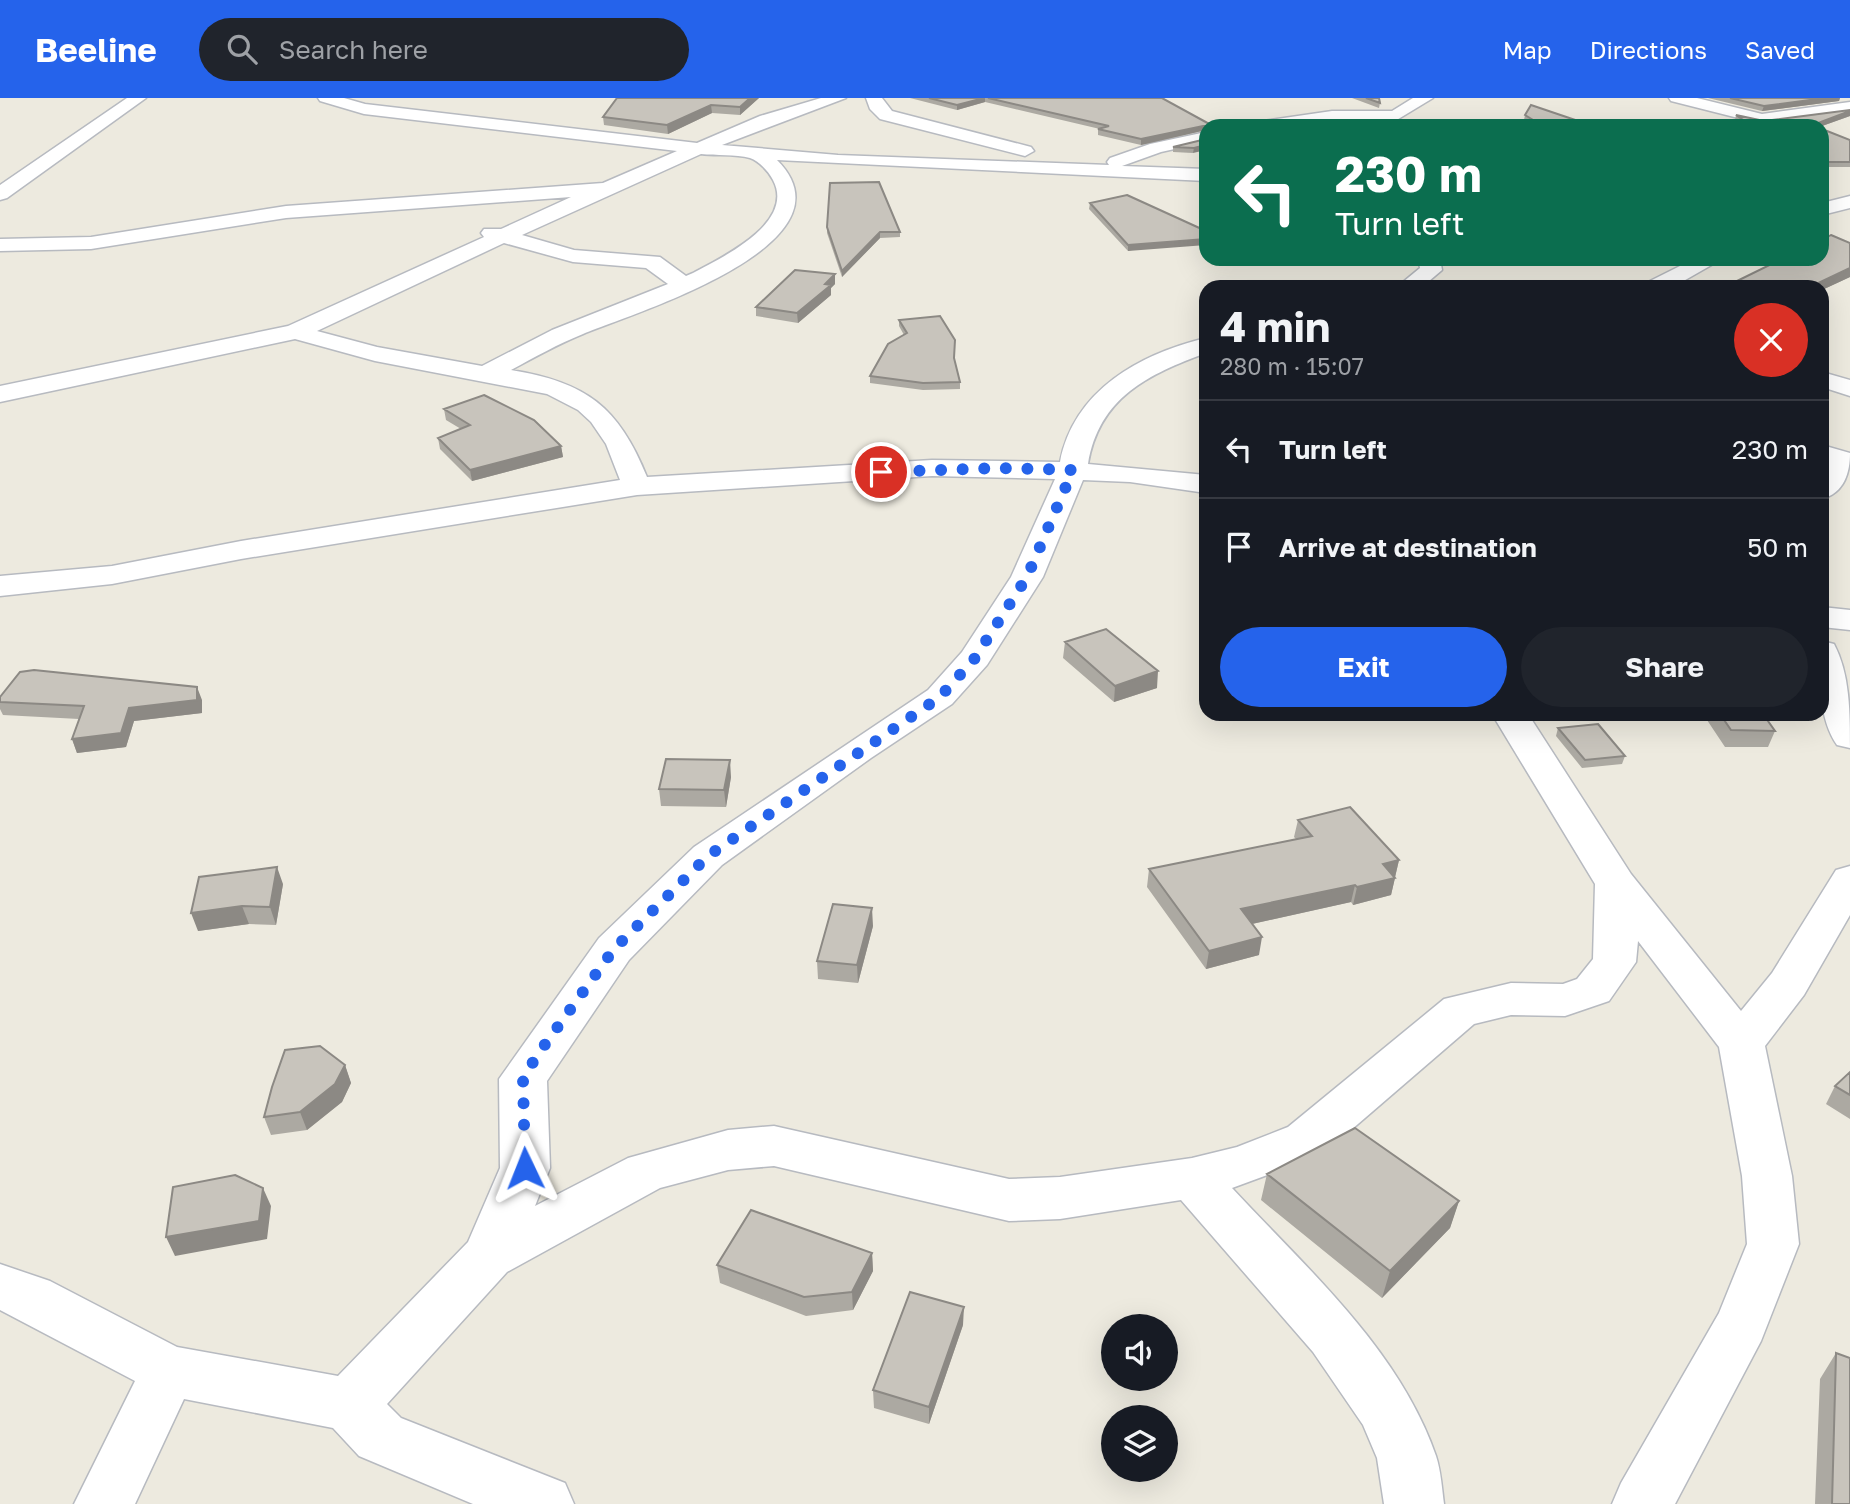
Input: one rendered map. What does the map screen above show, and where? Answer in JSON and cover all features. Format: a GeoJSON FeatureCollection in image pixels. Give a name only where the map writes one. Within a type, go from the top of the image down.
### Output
{"type":"FeatureCollection","features":[{"type":"Feature","properties":{"kind":"street"},"geometry":{"type":"LineString","coordinates":[[0,194],[138,98]]}},
{"type":"Feature","properties":{"kind":"street"},"geometry":{"type":"LineString","coordinates":[[326,98],[364,108],[702,149],[838,160],[1199,175]]}},
{"type":"Feature","properties":{"kind":"street"},"geometry":{"type":"LineString","coordinates":[[0,394],[295,332],[607,188],[815,101],[838,98]]}},
{"type":"Feature","properties":{"kind":"street"},"geometry":{"type":"LineString","coordinates":[[874,98],[878,109],[886,115],[1199,193]]}},
{"type":"Feature","properties":{"kind":"street"},"geometry":{"type":"LineString","coordinates":[[1311,119],[1332,116],[1395,116],[1425,98]]}},
{"type":"Feature","properties":{"kind":"street"},"geometry":{"type":"LineString","coordinates":[[1677,98],[1762,119],[1850,107]]}},
{"type":"Feature","properties":{"kind":"street"},"geometry":{"type":"LineString","coordinates":[[1790,116],[1800,119]]}},
{"type":"Feature","properties":{"kind":"street"},"geometry":{"type":"LineString","coordinates":[[1097,169],[1156,148],[1199,139]]}},
{"type":"Feature","properties":{"kind":"street"},"geometry":{"type":"LineString","coordinates":[[486,374],[542,342],[685,286],[762,243],[783,218],[788,201],[786,185],[764,157],[754,153]]}},
{"type":"Feature","properties":{"kind":"street"},"geometry":{"type":"LineString","coordinates":[[0,245],[91,243],[145,237],[286,212],[421,205],[607,188]]}},
{"type":"Feature","properties":{"kind":"street"},"geometry":{"type":"LineString","coordinates":[[1829,207],[1850,202]]}},
{"type":"Feature","properties":{"kind":"street"},"geometry":{"type":"LineString","coordinates":[[421,205],[502,238],[573,256],[652,262],[685,286]]}},
{"type":"Feature","properties":{"kind":"street"},"geometry":{"type":"LineString","coordinates":[[1418,280],[1431,271],[1430,266]]}},
{"type":"Feature","properties":{"kind":"street"},"geometry":{"type":"LineString","coordinates":[[1670,280],[1697,266]]}},
{"type":"Feature","properties":{"kind":"street"},"geometry":{"type":"LineString","coordinates":[[295,332],[374,354],[525,379],[569,393],[612,431],[637,486]]}},
{"type":"Feature","properties":{"kind":"street"},"geometry":{"type":"LineString","coordinates":[[488,1256],[525,1168],[523,1079],[614,949],[708,856],[940,697],[975,658],[1027,577],[1073,470],[1077,447],[1100,404],[1112,391],[1150,365],[1199,348]]}},
{"type":"Feature","properties":{"kind":"street"},"geometry":{"type":"LineString","coordinates":[[1829,381],[1850,388]]}},
{"type":"Feature","properties":{"kind":"street"},"geometry":{"type":"LineString","coordinates":[[1829,479],[1842,458]]}},
{"type":"Feature","properties":{"kind":"street"},"geometry":{"type":"LineString","coordinates":[[0,586],[112,575],[333,535],[637,486],[932,468],[1073,470],[1199,484]]}},
{"type":"Feature","properties":{"kind":"street"},"geometry":{"type":"LineString","coordinates":[[1829,618],[1850,620]]}},
{"type":"Feature","properties":{"kind":"street"},"geometry":{"type":"LineString","coordinates":[[1829,672],[1850,737]]}},
{"type":"Feature","properties":{"kind":"street"},"geometry":{"type":"LineString","coordinates":[[1514,721],[1616,884],[1741,1043],[1767,1176],[1773,1244],[1742,1324],[1642,1504]]}},
{"type":"Feature","properties":{"kind":"street"},"geometry":{"type":"LineString","coordinates":[[1741,1043],[1788,984],[1850,879]]}},
{"type":"Feature","properties":{"kind":"street"},"geometry":{"type":"LineString","coordinates":[[349,1405],[488,1256],[646,1172],[728,1150],[774,1146],[1009,1200],[1060,1198],[1192,1178],[1244,1165],[1305,1141],[1460,1011],[1511,999],[1565,1000],[1593,990],[1614,962],[1618,938],[1616,884]]}},
{"type":"Feature","properties":{"kind":"street"},"geometry":{"type":"LineString","coordinates":[[1192,1178],[1333,1335],[1385,1408],[1407,1458],[1414,1504]]}},
{"type":"Feature","properties":{"kind":"street"},"geometry":{"type":"LineString","coordinates":[[0,1287],[32,1298],[169,1371],[349,1405],[380,1437],[544,1504]]}},
{"type":"Feature","properties":{"kind":"street"},"geometry":{"type":"LineString","coordinates":[[104,1504],[169,1371]]}},
{"type":"Feature","properties":{"kind":"building"},"geometry":{"type":"Polygon","coordinates":[[[617,98],[750,98],[740,107],[711,105],[667,125],[603,117],[617,98]]]}},
{"type":"Feature","properties":{"kind":"building"},"geometry":{"type":"Polygon","coordinates":[[[929,98],[984,98],[957,105],[929,98]]]}},
{"type":"Feature","properties":{"kind":"building"},"geometry":{"type":"Polygon","coordinates":[[[988,98],[1162,98],[1200,119],[1199,127],[1141,139],[1098,129],[1109,126],[988,98]]]}},
{"type":"Feature","properties":{"kind":"building"},"geometry":{"type":"Polygon","coordinates":[[[1366,98],[1379,98],[1380,103],[1366,98]]]}},
{"type":"Feature","properties":{"kind":"building"},"geometry":{"type":"Polygon","coordinates":[[[1730,98],[1825,98],[1764,106],[1730,98]]]}},
{"type":"Feature","properties":{"kind":"building"},"geometry":{"type":"Polygon","coordinates":[[[1531,105],[1572,119],[1532,119],[1525,115],[1531,105]]]}},
{"type":"Feature","properties":{"kind":"building"},"geometry":{"type":"Polygon","coordinates":[[[1850,110],[1829,119],[1780,119],[1850,110]]]}},
{"type":"Feature","properties":{"kind":"building"},"geometry":{"type":"Polygon","coordinates":[[[1829,132],[1850,140],[1850,162],[1829,162],[1829,132]]]}},
{"type":"Feature","properties":{"kind":"building"},"geometry":{"type":"Polygon","coordinates":[[[1199,141],[1199,147],[1194,148],[1173,147],[1199,141]]]}},
{"type":"Feature","properties":{"kind":"building"},"geometry":{"type":"Polygon","coordinates":[[[879,182],[900,232],[880,232],[842,271],[827,227],[830,183],[879,182]]]}},
{"type":"Feature","properties":{"kind":"building"},"geometry":{"type":"Polygon","coordinates":[[[1127,195],[1199,228],[1199,240],[1128,245],[1090,203],[1127,195]]]}},
{"type":"Feature","properties":{"kind":"building"},"geometry":{"type":"Polygon","coordinates":[[[1829,236],[1850,243],[1850,268],[1825,280],[1739,280],[1768,266],[1829,266],[1829,236]]]}},
{"type":"Feature","properties":{"kind":"building"},"geometry":{"type":"Polygon","coordinates":[[[795,270],[835,274],[825,284],[831,285],[797,313],[756,307],[795,270]]]}},
{"type":"Feature","properties":{"kind":"building"},"geometry":{"type":"Polygon","coordinates":[[[940,316],[955,340],[954,358],[960,382],[923,383],[870,376],[888,344],[907,333],[899,320],[940,316]]]}},
{"type":"Feature","properties":{"kind":"building"},"geometry":{"type":"Polygon","coordinates":[[[484,395],[534,420],[561,446],[470,470],[438,438],[470,425],[444,409],[484,395]]]}},
{"type":"Feature","properties":{"kind":"building"},"geometry":{"type":"Polygon","coordinates":[[[1106,629],[1158,671],[1115,686],[1065,642],[1106,629]]]}},
{"type":"Feature","properties":{"kind":"building"},"geometry":{"type":"Polygon","coordinates":[[[34,670],[197,687],[197,700],[129,708],[121,733],[72,739],[84,706],[0,702],[0,697],[20,672],[34,670]]]}},
{"type":"Feature","properties":{"kind":"building"},"geometry":{"type":"Polygon","coordinates":[[[1725,721],[1768,721],[1775,731],[1731,730],[1725,721]]]}},
{"type":"Feature","properties":{"kind":"building"},"geometry":{"type":"Polygon","coordinates":[[[1598,724],[1625,756],[1585,760],[1558,728],[1598,724]]]}},
{"type":"Feature","properties":{"kind":"building"},"geometry":{"type":"Polygon","coordinates":[[[666,759],[730,760],[724,790],[659,789],[666,759]]]}},
{"type":"Feature","properties":{"kind":"building"},"geometry":{"type":"Polygon","coordinates":[[[1350,807],[1399,860],[1383,864],[1395,878],[1241,909],[1262,937],[1209,951],[1149,869],[1312,836],[1298,820],[1350,807]]]}},
{"type":"Feature","properties":{"kind":"building"},"geometry":{"type":"Polygon","coordinates":[[[277,867],[270,907],[242,906],[191,913],[199,877],[277,867]]]}},
{"type":"Feature","properties":{"kind":"building"},"geometry":{"type":"Polygon","coordinates":[[[833,904],[872,908],[857,965],[817,961],[833,904]]]}},
{"type":"Feature","properties":{"kind":"building"},"geometry":{"type":"Polygon","coordinates":[[[320,1046],[345,1065],[335,1084],[300,1112],[264,1117],[285,1050],[320,1046]]]}},
{"type":"Feature","properties":{"kind":"building"},"geometry":{"type":"Polygon","coordinates":[[[1850,1072],[1850,1095],[1835,1086],[1850,1072]]]}},
{"type":"Feature","properties":{"kind":"building"},"geometry":{"type":"Polygon","coordinates":[[[1355,1128],[1459,1201],[1390,1271],[1267,1174],[1355,1128]]]}},
{"type":"Feature","properties":{"kind":"building"},"geometry":{"type":"Polygon","coordinates":[[[235,1175],[263,1188],[259,1221],[166,1237],[173,1187],[235,1175]]]}},
{"type":"Feature","properties":{"kind":"building"},"geometry":{"type":"Polygon","coordinates":[[[751,1210],[872,1253],[852,1292],[804,1297],[717,1265],[751,1210]]]}},
{"type":"Feature","properties":{"kind":"building"},"geometry":{"type":"Polygon","coordinates":[[[910,1292],[964,1307],[929,1407],[873,1390],[910,1292]]]}},
{"type":"Feature","properties":{"kind":"building"},"geometry":{"type":"Polygon","coordinates":[[[1836,1353],[1850,1358],[1850,1504],[1832,1504],[1836,1353]]]}},
{"type":"Feature","properties":{"kind":"route"},"geometry":{"type":"LineString","coordinates":[[525,1168],[523,1079],[614,949],[708,856],[858,750],[940,697],[975,658],[1027,577],[1073,470],[932,468],[881,472]]}}]}
